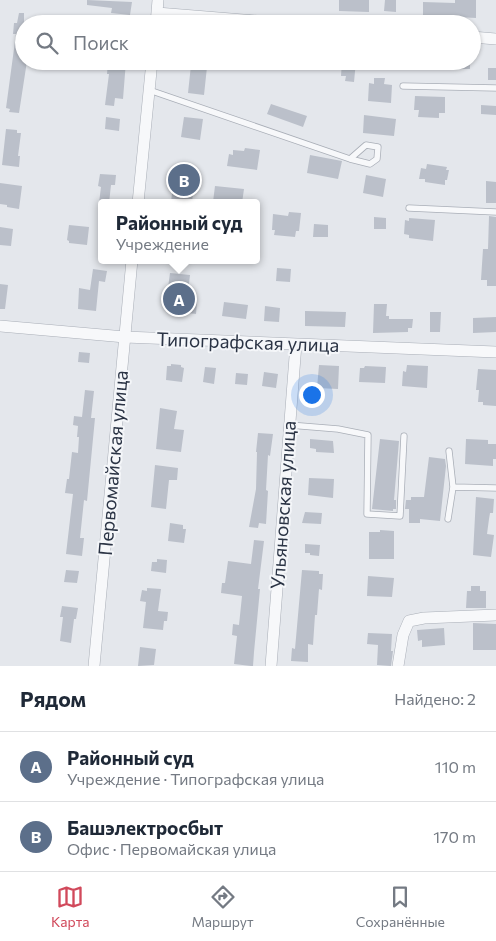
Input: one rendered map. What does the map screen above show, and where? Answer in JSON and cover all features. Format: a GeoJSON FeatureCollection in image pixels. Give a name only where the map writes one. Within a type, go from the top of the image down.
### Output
{"type":"FeatureCollection","features":[{"type":"Feature","properties":{"kind":"street"},"geometry":{"type":"LineString","coordinates":[[157,15],[158,0]]}},
{"type":"Feature","properties":{"kind":"street"},"geometry":{"type":"LineString","coordinates":[[481,38],[496,39]]}},
{"type":"Feature","properties":{"kind":"street"},"geometry":{"type":"LineString","coordinates":[[138,199],[151,70]]}},
{"type":"Feature","properties":{"kind":"street","name":"Первомайская улица"},"geometry":{"type":"LineString","coordinates":[[94,666],[132,264]]}},
{"type":"Feature","properties":{"kind":"street","name":"Типографская улица"},"geometry":{"type":"LineString","coordinates":[[0,326],[124,337],[496,352]]}},
{"type":"Feature","properties":{"kind":"street","name":"Ульяновская улица"},"geometry":{"type":"LineString","coordinates":[[271,666],[296,344]]}},
{"type":"Feature","properties":{"kind":"street"},"geometry":{"type":"LineString","coordinates":[[398,666],[403,635],[409,621],[424,618],[496,615]]}},
{"type":"Feature","properties":{"kind":"lane"},"geometry":{"type":"LineString","coordinates":[[403,86],[496,88]]}},
{"type":"Feature","properties":{"kind":"lane"},"geometry":{"type":"LineString","coordinates":[[149,90],[350,159],[370,164],[377,160],[378,147],[366,145],[350,159]]}},
{"type":"Feature","properties":{"kind":"lane"},"geometry":{"type":"LineString","coordinates":[[409,208],[496,212]]}},
{"type":"Feature","properties":{"kind":"lane"},"geometry":{"type":"LineString","coordinates":[[289,425],[338,429],[368,435],[367,514],[400,516],[404,436]]}},
{"type":"Feature","properties":{"kind":"lane"},"geometry":{"type":"LineString","coordinates":[[448,519],[453,487],[449,451]]}},
{"type":"Feature","properties":{"kind":"lane"},"geometry":{"type":"LineString","coordinates":[[453,487],[496,488]]}},
{"type":"Feature","properties":{"kind":"building"},"geometry":{"type":"Polygon","coordinates":[[[87,0],[132,2],[130,15],[111,13],[112,8],[87,5],[87,0]]]}},
{"type":"Feature","properties":{"kind":"building"},"geometry":{"type":"Polygon","coordinates":[[[339,0],[369,0],[369,12],[339,11],[339,0]]]}},
{"type":"Feature","properties":{"kind":"building"},"geometry":{"type":"Polygon","coordinates":[[[385,0],[396,0],[396,12],[384,11],[385,0]]]}},
{"type":"Feature","properties":{"kind":"building"},"geometry":{"type":"Polygon","coordinates":[[[455,0],[476,0],[476,15],[423,15],[423,2],[455,3],[455,0]]]}},
{"type":"Feature","properties":{"kind":"building"},"geometry":{"type":"Polygon","coordinates":[[[14,23],[15,34],[13,34],[14,23]]]}},
{"type":"Feature","properties":{"kind":"building"},"geometry":{"type":"Polygon","coordinates":[[[15,41],[15,70],[26,70],[19,113],[9,112],[10,109],[6,108],[15,41]]]}},
{"type":"Feature","properties":{"kind":"building"},"geometry":{"type":"Polygon","coordinates":[[[488,68],[496,68],[496,80],[488,80],[488,68]]]}},
{"type":"Feature","properties":{"kind":"building"},"geometry":{"type":"Polygon","coordinates":[[[107,70],[125,70],[123,99],[115,98],[114,106],[105,105],[109,74],[107,74],[107,70]]]}},
{"type":"Feature","properties":{"kind":"building"},"geometry":{"type":"Polygon","coordinates":[[[190,70],[207,70],[204,95],[188,93],[190,70]]]}},
{"type":"Feature","properties":{"kind":"building"},"geometry":{"type":"Polygon","coordinates":[[[341,70],[355,70],[354,82],[345,81],[346,76],[341,76],[341,70]]]}},
{"type":"Feature","properties":{"kind":"building"},"geometry":{"type":"Polygon","coordinates":[[[374,78],[385,78],[384,84],[392,85],[391,103],[368,101],[369,83],[374,84],[374,78]]]}},
{"type":"Feature","properties":{"kind":"building"},"geometry":{"type":"Polygon","coordinates":[[[415,96],[445,97],[445,113],[439,113],[439,118],[418,117],[419,110],[414,110],[415,96]]]}},
{"type":"Feature","properties":{"kind":"building"},"geometry":{"type":"Polygon","coordinates":[[[271,104],[307,116],[303,127],[267,114],[271,104]]]}},
{"type":"Feature","properties":{"kind":"building"},"geometry":{"type":"Polygon","coordinates":[[[481,105],[496,106],[496,115],[481,114],[481,105]]]}},
{"type":"Feature","properties":{"kind":"building"},"geometry":{"type":"Polygon","coordinates":[[[364,115],[396,119],[394,136],[363,133],[364,115]]]}},
{"type":"Feature","properties":{"kind":"building"},"geometry":{"type":"Polygon","coordinates":[[[106,117],[120,119],[119,131],[105,129],[106,117]]]}},
{"type":"Feature","properties":{"kind":"building"},"geometry":{"type":"Polygon","coordinates":[[[184,117],[203,119],[200,140],[181,137],[184,117]]]}},
{"type":"Feature","properties":{"kind":"building"},"geometry":{"type":"Polygon","coordinates":[[[6,129],[17,130],[17,133],[21,133],[18,156],[20,156],[19,167],[2,165],[6,129]]]}},
{"type":"Feature","properties":{"kind":"building"},"geometry":{"type":"Polygon","coordinates":[[[245,148],[260,150],[257,170],[227,166],[229,154],[233,155],[233,150],[244,151],[245,148]]]}},
{"type":"Feature","properties":{"kind":"building"},"geometry":{"type":"Polygon","coordinates":[[[310,155],[342,161],[338,179],[307,173],[310,155]]]}},
{"type":"Feature","properties":{"kind":"building"},"geometry":{"type":"Polygon","coordinates":[[[427,164],[447,167],[446,170],[449,170],[445,185],[425,182],[425,179],[419,179],[421,168],[426,169],[427,164]]]}},
{"type":"Feature","properties":{"kind":"building"},"geometry":{"type":"Polygon","coordinates":[[[180,169],[195,171],[192,199],[171,199],[174,173],[179,173],[180,169]]]}},
{"type":"Feature","properties":{"kind":"building"},"geometry":{"type":"Polygon","coordinates":[[[100,174],[116,175],[115,185],[111,185],[109,199],[100,199],[101,187],[98,186],[100,174]]]}},
{"type":"Feature","properties":{"kind":"building"},"geometry":{"type":"Polygon","coordinates":[[[366,175],[386,179],[383,197],[363,193],[366,175]]]}},
{"type":"Feature","properties":{"kind":"building"},"geometry":{"type":"Polygon","coordinates":[[[486,181],[496,182],[496,203],[486,203],[486,181]]]}},
{"type":"Feature","properties":{"kind":"building"},"geometry":{"type":"Polygon","coordinates":[[[0,183],[22,186],[19,209],[0,204],[0,183]]]}},
{"type":"Feature","properties":{"kind":"building"},"geometry":{"type":"Polygon","coordinates":[[[215,186],[244,189],[243,199],[213,199],[215,186]]]}},
{"type":"Feature","properties":{"kind":"building"},"geometry":{"type":"Polygon","coordinates":[[[289,212],[301,213],[299,231],[296,231],[295,237],[274,235],[275,230],[272,230],[273,214],[288,216],[289,212]]]}},
{"type":"Feature","properties":{"kind":"building"},"geometry":{"type":"Polygon","coordinates":[[[489,216],[496,217],[496,286],[487,286],[487,280],[481,280],[483,249],[488,249],[489,216]]]}},
{"type":"Feature","properties":{"kind":"building"},"geometry":{"type":"Polygon","coordinates":[[[374,217],[386,218],[386,229],[374,229],[374,217]]]}},
{"type":"Feature","properties":{"kind":"building"},"geometry":{"type":"Polygon","coordinates":[[[409,218],[435,220],[433,241],[409,238],[409,235],[404,234],[405,220],[409,221],[409,218]]]}},
{"type":"Feature","properties":{"kind":"building"},"geometry":{"type":"Polygon","coordinates":[[[314,224],[328,225],[328,237],[313,237],[314,224]]]}},
{"type":"Feature","properties":{"kind":"building"},"geometry":{"type":"Polygon","coordinates":[[[69,225],[89,227],[87,245],[69,243],[67,240],[69,225]]]}},
{"type":"Feature","properties":{"kind":"building"},"geometry":{"type":"Polygon","coordinates":[[[0,227],[13,229],[11,246],[0,245],[0,227]]]}},
{"type":"Feature","properties":{"kind":"building"},"geometry":{"type":"Polygon","coordinates":[[[277,268],[291,269],[290,282],[276,281],[277,268]]]}},
{"type":"Feature","properties":{"kind":"building"},"geometry":{"type":"Polygon","coordinates":[[[93,269],[107,271],[105,282],[99,281],[96,311],[78,309],[79,288],[90,290],[93,269]]]}},
{"type":"Feature","properties":{"kind":"building"},"geometry":{"type":"Polygon","coordinates":[[[170,273],[190,275],[187,301],[197,302],[196,314],[165,310],[170,273]]]}},
{"type":"Feature","properties":{"kind":"building"},"geometry":{"type":"Polygon","coordinates":[[[0,284],[8,285],[5,309],[0,309],[0,284]]]}},
{"type":"Feature","properties":{"kind":"building"},"geometry":{"type":"Polygon","coordinates":[[[224,302],[248,305],[246,319],[222,316],[224,302]]]}},
{"type":"Feature","properties":{"kind":"building"},"geometry":{"type":"Polygon","coordinates":[[[374,304],[387,304],[386,316],[389,316],[389,319],[413,319],[412,328],[408,328],[408,332],[373,333],[374,304]]]}},
{"type":"Feature","properties":{"kind":"building"},"geometry":{"type":"Polygon","coordinates":[[[265,306],[280,308],[279,322],[264,321],[265,306]]]}},
{"type":"Feature","properties":{"kind":"building"},"geometry":{"type":"Polygon","coordinates":[[[305,311],[346,312],[345,327],[305,326],[305,311]]]}},
{"type":"Feature","properties":{"kind":"building"},"geometry":{"type":"Polygon","coordinates":[[[430,312],[441,312],[440,332],[430,332],[430,312]]]}},
{"type":"Feature","properties":{"kind":"building"},"geometry":{"type":"Polygon","coordinates":[[[496,317],[496,332],[473,333],[473,318],[496,317]]]}},
{"type":"Feature","properties":{"kind":"building"},"geometry":{"type":"Polygon","coordinates":[[[79,352],[90,353],[89,363],[78,362],[79,352]]]}},
{"type":"Feature","properties":{"kind":"building"},"geometry":{"type":"Polygon","coordinates":[[[171,364],[181,365],[184,368],[182,382],[166,380],[167,366],[171,366],[171,364]]]}},
{"type":"Feature","properties":{"kind":"building"},"geometry":{"type":"Polygon","coordinates":[[[319,365],[339,366],[338,389],[317,388],[319,365]]]}},
{"type":"Feature","properties":{"kind":"building"},"geometry":{"type":"Polygon","coordinates":[[[407,365],[428,366],[427,388],[402,386],[403,371],[406,372],[407,365]]]}},
{"type":"Feature","properties":{"kind":"building"},"geometry":{"type":"Polygon","coordinates":[[[365,366],[386,367],[385,383],[359,382],[360,368],[365,366]]]}},
{"type":"Feature","properties":{"kind":"building"},"geometry":{"type":"Polygon","coordinates":[[[205,367],[216,368],[214,384],[203,382],[205,367]]]}},
{"type":"Feature","properties":{"kind":"building"},"geometry":{"type":"Polygon","coordinates":[[[478,369],[496,370],[496,406],[483,405],[483,402],[478,402],[479,390],[476,390],[478,369]]]}},
{"type":"Feature","properties":{"kind":"building"},"geometry":{"type":"Polygon","coordinates":[[[264,372],[278,374],[276,388],[262,386],[264,372]]]}},
{"type":"Feature","properties":{"kind":"building"},"geometry":{"type":"Polygon","coordinates":[[[236,373],[248,374],[247,385],[235,384],[236,373]]]}},
{"type":"Feature","properties":{"kind":"building"},"geometry":{"type":"Polygon","coordinates":[[[85,390],[94,391],[91,418],[95,418],[87,501],[84,500],[80,538],[84,538],[82,556],[66,554],[73,494],[65,493],[67,479],[69,479],[72,452],[78,453],[78,426],[73,425],[74,416],[82,417],[85,390]]]}},
{"type":"Feature","properties":{"kind":"building"},"geometry":{"type":"Polygon","coordinates":[[[160,408],[177,411],[174,429],[184,430],[181,452],[156,449],[160,408]]]}},
{"type":"Feature","properties":{"kind":"building"},"geometry":{"type":"Polygon","coordinates":[[[258,433],[273,434],[270,456],[268,455],[266,524],[259,523],[258,528],[249,527],[256,489],[258,433]]]}},
{"type":"Feature","properties":{"kind":"building"},"geometry":{"type":"Polygon","coordinates":[[[310,439],[333,441],[334,453],[316,452],[316,449],[310,448],[310,439]]]}},
{"type":"Feature","properties":{"kind":"building"},"geometry":{"type":"Polygon","coordinates":[[[380,439],[399,441],[394,500],[396,500],[396,509],[393,509],[393,511],[372,509],[380,439]]]}},
{"type":"Feature","properties":{"kind":"building"},"geometry":{"type":"Polygon","coordinates":[[[466,439],[488,440],[488,444],[496,444],[496,459],[493,459],[493,466],[465,464],[466,439]]]}},
{"type":"Feature","properties":{"kind":"building"},"geometry":{"type":"Polygon","coordinates":[[[429,457],[445,459],[446,466],[440,521],[420,519],[420,523],[409,523],[409,509],[405,509],[406,500],[411,500],[411,497],[424,497],[429,457]]]}},
{"type":"Feature","properties":{"kind":"building"},"geometry":{"type":"Polygon","coordinates":[[[155,465],[178,468],[177,480],[169,480],[166,509],[151,507],[155,465]]]}},
{"type":"Feature","properties":{"kind":"building"},"geometry":{"type":"Polygon","coordinates":[[[309,478],[334,479],[333,498],[308,495],[309,478]]]}},
{"type":"Feature","properties":{"kind":"building"},"geometry":{"type":"Polygon","coordinates":[[[476,497],[494,499],[493,513],[490,513],[487,534],[494,535],[491,557],[473,555],[476,497]]]}},
{"type":"Feature","properties":{"kind":"building"},"geometry":{"type":"Polygon","coordinates":[[[305,512],[322,513],[321,524],[302,523],[305,512]]]}},
{"type":"Feature","properties":{"kind":"building"},"geometry":{"type":"Polygon","coordinates":[[[170,523],[183,525],[183,529],[186,529],[184,543],[168,541],[170,523]]]}},
{"type":"Feature","properties":{"kind":"building"},"geometry":{"type":"Polygon","coordinates":[[[380,530],[394,531],[394,559],[369,559],[369,532],[380,532],[380,530]]]}},
{"type":"Feature","properties":{"kind":"building"},"geometry":{"type":"Polygon","coordinates":[[[254,540],[264,541],[258,589],[260,589],[253,666],[251,666],[234,664],[237,636],[232,635],[233,624],[239,625],[242,596],[221,593],[222,583],[225,583],[228,561],[251,564],[254,540]]]}},
{"type":"Feature","properties":{"kind":"building"},"geometry":{"type":"Polygon","coordinates":[[[305,544],[320,545],[319,556],[305,553],[305,544]]]}},
{"type":"Feature","properties":{"kind":"building"},"geometry":{"type":"Polygon","coordinates":[[[157,559],[167,560],[166,573],[151,571],[152,562],[157,562],[157,559]]]}},
{"type":"Feature","properties":{"kind":"building"},"geometry":{"type":"Polygon","coordinates":[[[66,570],[79,571],[77,583],[64,582],[66,570]]]}},
{"type":"Feature","properties":{"kind":"building"},"geometry":{"type":"Polygon","coordinates":[[[302,570],[319,571],[319,574],[323,574],[322,590],[319,589],[317,615],[315,615],[313,645],[308,644],[308,662],[291,661],[292,648],[295,649],[302,570]]]}},
{"type":"Feature","properties":{"kind":"building"},"geometry":{"type":"Polygon","coordinates":[[[368,576],[394,578],[392,597],[367,596],[368,576]]]}},
{"type":"Feature","properties":{"kind":"building"},"geometry":{"type":"Polygon","coordinates":[[[471,586],[480,586],[480,591],[486,591],[486,608],[466,608],[467,591],[471,591],[471,586]]]}},
{"type":"Feature","properties":{"kind":"building"},"geometry":{"type":"Polygon","coordinates":[[[147,588],[161,589],[158,611],[168,612],[163,630],[143,628],[146,602],[140,601],[142,590],[147,591],[147,588]]]}},
{"type":"Feature","properties":{"kind":"building"},"geometry":{"type":"Polygon","coordinates":[[[62,606],[78,608],[76,619],[74,619],[71,643],[60,641],[63,617],[60,617],[62,606]]]}},
{"type":"Feature","properties":{"kind":"building"},"geometry":{"type":"Polygon","coordinates":[[[473,623],[496,624],[496,650],[473,650],[473,623]]]}},
{"type":"Feature","properties":{"kind":"building"},"geometry":{"type":"Polygon","coordinates":[[[444,628],[445,645],[422,647],[422,640],[418,641],[417,630],[444,628]]]}},
{"type":"Feature","properties":{"kind":"building"},"geometry":{"type":"Polygon","coordinates":[[[368,633],[392,634],[391,651],[393,651],[391,666],[377,665],[378,645],[367,644],[368,633]]]}},
{"type":"Feature","properties":{"kind":"building"},"geometry":{"type":"Polygon","coordinates":[[[140,647],[156,649],[154,665],[138,666],[140,647]]]}},
{"type":"Feature","properties":{"kind":"place","name":"Башэлектросбыт"},"geometry":{"type":"Point","coordinates":[184,180]}},
{"type":"Feature","properties":{"kind":"place","name":"Районный суд"},"geometry":{"type":"Point","coordinates":[179,299]}}]}
